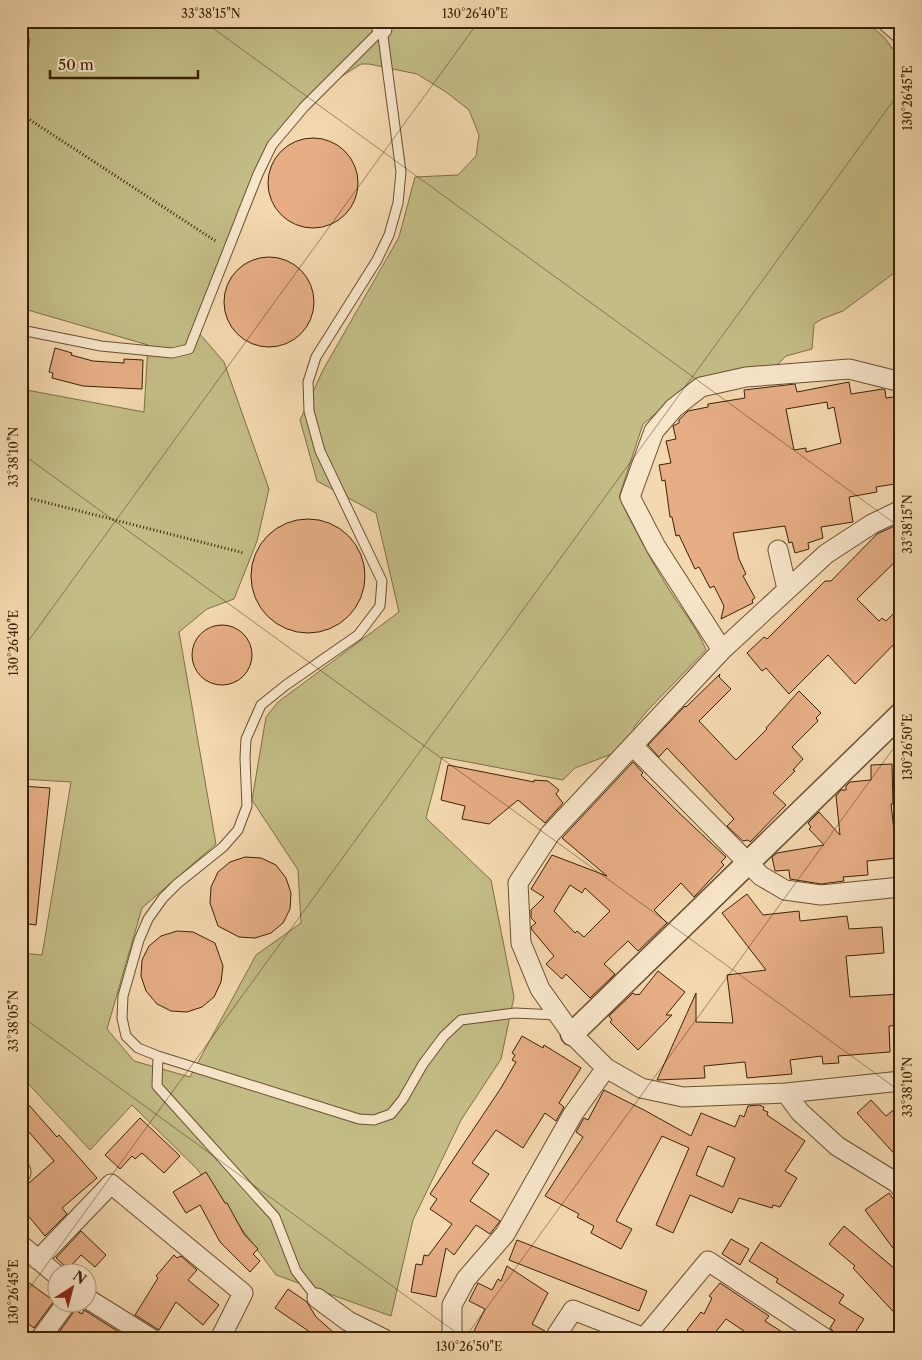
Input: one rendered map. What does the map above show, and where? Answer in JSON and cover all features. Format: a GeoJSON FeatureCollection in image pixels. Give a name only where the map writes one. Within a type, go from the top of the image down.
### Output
{"type":"FeatureCollection","features":[{"type":"Feature","properties":{"kind":"street"},"geometry":{"type":"LineString","coordinates":[[886,21],[901,34]]}},
{"type":"Feature","properties":{"kind":"street"},"geometry":{"type":"LineString","coordinates":[[722,650],[656,547],[630,496],[654,431],[674,408],[701,387],[746,377],[849,369],[901,382]]}},
{"type":"Feature","properties":{"kind":"street"},"geometry":{"type":"LineString","coordinates":[[901,510],[872,524],[826,554],[722,650],[550,834],[518,883],[521,943],[540,989],[572,1034],[606,1068],[641,1088],[683,1097],[786,1093],[901,1081]]}},
{"type":"Feature","properties":{"kind":"street"},"geometry":{"type":"LineString","coordinates":[[778,550],[787,589]]}},
{"type":"Feature","properties":{"kind":"street"},"geometry":{"type":"LineString","coordinates":[[572,1034],[901,714]]}},
{"type":"Feature","properties":{"kind":"street"},"geometry":{"type":"LineString","coordinates":[[633,746],[760,876],[785,890],[821,896],[901,887]]}},
{"type":"Feature","properties":{"kind":"street"},"geometry":{"type":"LineString","coordinates":[[452,1339],[452,1305],[466,1279],[505,1234],[573,1114],[606,1068]]}},
{"type":"Feature","properties":{"kind":"street"},"geometry":{"type":"LineString","coordinates":[[786,1093],[800,1112],[837,1146],[896,1182],[901,1188]]}},
{"type":"Feature","properties":{"kind":"street"},"geometry":{"type":"LineString","coordinates":[[38,1260],[111,1184],[243,1293],[220,1339]]}},
{"type":"Feature","properties":{"kind":"street"},"geometry":{"type":"LineString","coordinates":[[21,1245],[48,1268]]}},
{"type":"Feature","properties":{"kind":"street"},"geometry":{"type":"LineString","coordinates":[[554,1339],[573,1310],[646,1338],[708,1261],[826,1339]]}},
{"type":"Feature","properties":{"kind":"street"},"geometry":{"type":"LineString","coordinates":[[317,1298],[348,1321],[384,1339]]}},
{"type":"Feature","properties":{"kind":"street"},"geometry":{"type":"LineString","coordinates":[[98,1305],[152,1339]]}},
{"type":"Feature","properties":{"kind":"street"},"geometry":{"type":"LineString","coordinates":[[40,1339],[60,1312]]}},
{"type":"Feature","properties":{"kind":"lane"},"geometry":{"type":"LineString","coordinates":[[21,330],[101,346],[172,353],[189,349],[258,174],[272,145],[304,107],[382,25]]}},
{"type":"Feature","properties":{"kind":"lane"},"geometry":{"type":"LineString","coordinates":[[382,25],[401,172],[398,203],[389,235],[381,252],[316,358],[308,382],[309,411],[320,451],[382,581],[380,606],[358,635],[286,685],[261,705],[246,738],[245,758],[248,806],[238,830],[223,847],[163,898],[148,920],[139,940],[123,996],[122,1018],[126,1036],[138,1048],[359,1119],[374,1120],[391,1114],[403,1099],[423,1064],[444,1036],[460,1020],[515,1013],[558,1014]]}},
{"type":"Feature","properties":{"kind":"lane"},"geometry":{"type":"LineString","coordinates":[[158,1056],[157,1086],[275,1217],[296,1271],[317,1298]]}},
{"type":"Feature","properties":{"kind":"path"},"geometry":{"type":"LineString","coordinates":[[21,114],[228,250]]}},
{"type":"Feature","properties":{"kind":"path"},"geometry":{"type":"LineString","coordinates":[[21,496],[244,552]]}},
{"type":"Feature","properties":{"kind":"shaded area"},"geometry":{"type":"Polygon","coordinates":[[[21,21],[309,21],[308,25],[389,29],[396,21],[865,21],[884,37],[901,60],[901,268],[843,311],[814,324],[812,349],[786,356],[773,369],[694,382],[643,424],[619,497],[655,566],[706,650],[634,727],[633,746],[575,768],[563,780],[442,757],[426,818],[491,880],[514,997],[501,1059],[461,1120],[413,1220],[391,1316],[276,1275],[197,1169],[132,1105],[90,1150],[21,1076],[21,953],[42,955],[71,782],[21,779],[21,389],[144,412],[148,345],[21,308],[21,85],[23,86],[30,39],[21,29],[21,21]],[[361,64],[342,76],[306,108],[274,147],[199,333],[224,362],[269,489],[257,541],[234,599],[207,609],[179,632],[216,844],[142,908],[107,1029],[134,1061],[190,1077],[256,955],[301,923],[298,870],[252,800],[266,717],[278,702],[399,612],[376,513],[317,481],[300,420],[323,370],[399,237],[415,177],[458,175],[476,156],[479,135],[469,110],[446,92],[417,74],[361,64]]]}},
{"type":"Feature","properties":{"kind":"building"},"geometry":{"type":"Polygon","coordinates":[[[313,138],[330,142],[345,151],[354,166],[358,183],[354,200],[345,215],[330,224],[313,228],[296,224],[281,215],[272,200],[268,183],[272,166],[281,151],[296,142],[313,138]]]}},
{"type":"Feature","properties":{"kind":"building"},"geometry":{"type":"Polygon","coordinates":[[[269,257],[286,261],[301,270],[310,285],[314,302],[310,319],[301,334],[286,343],[269,347],[252,343],[237,334],[228,319],[224,302],[228,285],[237,270],[252,261],[269,257]]]}},
{"type":"Feature","properties":{"kind":"building"},"geometry":{"type":"Polygon","coordinates":[[[55,348],[93,361],[124,363],[124,359],[143,360],[142,389],[83,386],[52,378],[53,373],[49,372],[55,348]]]}},
{"type":"Feature","properties":{"kind":"building"},"geometry":{"type":"Polygon","coordinates":[[[849,382],[851,394],[883,389],[885,390],[886,398],[901,396],[901,483],[876,487],[877,492],[849,497],[853,522],[821,527],[823,538],[808,543],[809,549],[795,553],[792,542],[789,543],[785,526],[733,533],[739,559],[746,574],[743,576],[755,598],[752,600],[753,603],[721,619],[724,606],[714,586],[710,588],[699,567],[695,569],[679,535],[676,536],[672,517],[670,517],[665,480],[662,481],[659,465],[671,463],[666,441],[676,439],[673,426],[679,423],[679,420],[688,411],[708,407],[708,404],[745,398],[744,390],[795,384],[797,392],[849,382]],[[827,402],[786,409],[794,450],[806,448],[806,452],[841,443],[834,407],[828,409],[827,402]]]}},
{"type":"Feature","properties":{"kind":"building"},"geometry":{"type":"Polygon","coordinates":[[[308,519],[330,523],[348,536],[361,554],[365,576],[361,598],[348,616],[330,629],[308,633],[286,629],[268,616],[255,598],[251,576],[255,554],[268,536],[286,523],[308,519]]]}},
{"type":"Feature","properties":{"kind":"building"},"geometry":{"type":"Polygon","coordinates":[[[901,523],[901,556],[857,599],[879,621],[882,618],[886,621],[901,606],[901,637],[855,684],[828,655],[789,694],[766,668],[762,671],[747,653],[764,637],[767,639],[825,581],[831,581],[877,534],[901,523]]]}},
{"type":"Feature","properties":{"kind":"building"},"geometry":{"type":"Polygon","coordinates":[[[216,625],[228,625],[239,630],[247,638],[252,649],[250,667],[239,680],[228,685],[216,685],[205,680],[197,672],[192,661],[192,649],[197,638],[205,630],[216,625]]]}},
{"type":"Feature","properties":{"kind":"building"},"geometry":{"type":"Polygon","coordinates":[[[720,674],[719,677],[731,689],[699,721],[736,760],[767,729],[799,691],[821,713],[816,718],[818,721],[792,747],[803,759],[793,770],[795,771],[773,793],[786,805],[750,842],[748,840],[743,841],[727,826],[734,819],[667,748],[659,757],[648,745],[685,706],[720,674]]]}},
{"type":"Feature","properties":{"kind":"building"},"geometry":{"type":"Polygon","coordinates":[[[633,762],[643,773],[641,775],[726,857],[721,862],[724,865],[694,897],[681,883],[654,910],[667,923],[638,951],[628,941],[604,964],[615,974],[590,998],[566,974],[562,979],[546,964],[554,956],[531,927],[536,923],[531,918],[531,910],[544,897],[531,889],[552,855],[607,876],[562,838],[633,762]],[[570,885],[554,911],[575,933],[577,931],[584,937],[610,911],[585,888],[582,893],[570,885]]]}},
{"type":"Feature","properties":{"kind":"building"},"geometry":{"type":"Polygon","coordinates":[[[892,764],[893,804],[891,804],[897,858],[867,861],[868,875],[843,877],[844,881],[821,884],[790,879],[789,870],[775,871],[772,857],[777,853],[824,845],[809,829],[811,827],[808,823],[819,812],[840,835],[836,796],[841,790],[846,790],[846,786],[850,782],[871,780],[871,765],[892,764]]]}},
{"type":"Feature","properties":{"kind":"building"},"geometry":{"type":"Polygon","coordinates":[[[448,765],[534,782],[534,780],[548,781],[559,790],[556,794],[563,803],[545,823],[518,800],[489,824],[462,819],[465,806],[441,800],[448,765]]]}},
{"type":"Feature","properties":{"kind":"building"},"geometry":{"type":"Polygon","coordinates":[[[21,786],[50,788],[36,925],[21,923],[21,786]]]}},
{"type":"Feature","properties":{"kind":"building"},"geometry":{"type":"Polygon","coordinates":[[[245,857],[261,858],[276,865],[286,878],[291,893],[290,909],[283,923],[271,933],[255,938],[239,937],[218,926],[210,903],[211,887],[218,872],[230,862],[245,857]]]}},
{"type":"Feature","properties":{"kind":"building"},"geometry":{"type":"Polygon","coordinates":[[[747,894],[763,915],[799,911],[800,921],[847,916],[849,929],[882,927],[884,953],[846,956],[850,997],[901,994],[901,1025],[889,1026],[890,1052],[838,1056],[839,1063],[823,1064],[822,1056],[790,1060],[792,1074],[747,1078],[745,1062],[704,1066],[705,1078],[657,1080],[696,993],[696,1022],[733,1023],[727,975],[766,970],[722,913],[747,894]]]}},
{"type":"Feature","properties":{"kind":"building"},"geometry":{"type":"Polygon","coordinates":[[[177,931],[193,932],[215,943],[223,966],[221,982],[214,997],[202,1007],[187,1012],[171,1011],[157,1004],[146,991],[141,976],[142,960],[149,946],[161,936],[177,931]]]}},
{"type":"Feature","properties":{"kind":"building"},"geometry":{"type":"Polygon","coordinates":[[[658,971],[685,992],[666,1015],[672,1015],[638,1050],[610,1022],[612,1020],[609,1016],[633,993],[639,995],[658,971]]]}},
{"type":"Feature","properties":{"kind":"building"},"geometry":{"type":"Polygon","coordinates":[[[522,1036],[543,1048],[544,1045],[581,1068],[559,1103],[564,1107],[556,1121],[545,1113],[523,1148],[496,1130],[472,1163],[489,1174],[470,1201],[500,1221],[490,1234],[476,1225],[454,1255],[446,1248],[436,1297],[411,1292],[416,1264],[422,1265],[424,1255],[428,1256],[452,1224],[430,1209],[437,1199],[430,1194],[501,1088],[516,1062],[512,1060],[515,1055],[512,1053],[522,1036]]]}},
{"type":"Feature","properties":{"kind":"building"},"geometry":{"type":"Polygon","coordinates":[[[604,1090],[691,1136],[701,1113],[735,1127],[740,1115],[744,1117],[748,1106],[759,1105],[768,1112],[767,1115],[805,1141],[785,1171],[797,1178],[780,1207],[773,1205],[772,1208],[739,1198],[732,1213],[690,1195],[673,1233],[656,1225],[689,1148],[662,1136],[616,1221],[632,1229],[621,1249],[591,1233],[594,1226],[577,1217],[579,1214],[545,1196],[583,1137],[576,1132],[584,1118],[588,1120],[604,1090]],[[708,1146],[696,1175],[723,1187],[735,1158],[708,1146]]]}},
{"type":"Feature","properties":{"kind":"building"},"geometry":{"type":"Polygon","coordinates":[[[21,1096],[97,1178],[62,1208],[67,1214],[45,1236],[21,1207],[21,1190],[54,1161],[29,1132],[21,1139],[21,1096]]]}},
{"type":"Feature","properties":{"kind":"building"},"geometry":{"type":"Polygon","coordinates":[[[871,1100],[886,1116],[901,1104],[901,1161],[857,1113],[871,1100]]]}},
{"type":"Feature","properties":{"kind":"building"},"geometry":{"type":"Polygon","coordinates":[[[140,1118],[180,1156],[164,1173],[142,1153],[135,1159],[132,1156],[120,1169],[105,1155],[140,1118]]]}},
{"type":"Feature","properties":{"kind":"building"},"geometry":{"type":"Polygon","coordinates":[[[206,1172],[225,1203],[227,1203],[244,1234],[258,1249],[253,1254],[260,1261],[250,1272],[220,1242],[200,1205],[186,1213],[173,1192],[206,1172]]]}},
{"type":"Feature","properties":{"kind":"building"},"geometry":{"type":"Polygon","coordinates":[[[889,1193],[901,1210],[901,1259],[865,1210],[889,1193]]]}},
{"type":"Feature","properties":{"kind":"building"},"geometry":{"type":"Polygon","coordinates":[[[844,1226],[901,1274],[901,1320],[853,1268],[855,1266],[829,1244],[844,1226]]]}},
{"type":"Feature","properties":{"kind":"building"},"geometry":{"type":"Polygon","coordinates":[[[81,1231],[106,1255],[98,1264],[98,1262],[89,1262],[81,1255],[74,1262],[60,1262],[56,1258],[81,1231]]]}},
{"type":"Feature","properties":{"kind":"building"},"geometry":{"type":"Polygon","coordinates":[[[731,1239],[749,1249],[740,1265],[722,1254],[731,1239]]]}},
{"type":"Feature","properties":{"kind":"building"},"geometry":{"type":"Polygon","coordinates":[[[517,1240],[647,1291],[639,1311],[509,1260],[517,1240]]]}},
{"type":"Feature","properties":{"kind":"building"},"geometry":{"type":"Polygon","coordinates":[[[761,1242],[844,1295],[839,1303],[864,1319],[851,1339],[837,1339],[836,1334],[830,1328],[835,1320],[776,1282],[778,1279],[749,1261],[761,1242]]]}},
{"type":"Feature","properties":{"kind":"building"},"geometry":{"type":"Polygon","coordinates":[[[174,1255],[177,1258],[181,1256],[197,1270],[188,1280],[219,1305],[203,1325],[176,1302],[159,1330],[135,1315],[158,1278],[156,1276],[174,1255]]]}},
{"type":"Feature","properties":{"kind":"building"},"geometry":{"type":"Polygon","coordinates":[[[507,1266],[548,1293],[532,1324],[545,1331],[543,1339],[470,1339],[485,1309],[469,1301],[478,1283],[492,1290],[498,1279],[501,1281],[507,1266]]]}},
{"type":"Feature","properties":{"kind":"building"},"geometry":{"type":"Polygon","coordinates":[[[21,1277],[48,1297],[48,1309],[34,1328],[21,1319],[21,1277]]]}},
{"type":"Feature","properties":{"kind":"building"},"geometry":{"type":"Polygon","coordinates":[[[720,1283],[769,1316],[765,1321],[793,1339],[756,1339],[726,1319],[710,1339],[698,1339],[687,1330],[701,1312],[704,1314],[712,1298],[709,1296],[720,1283]]]}},
{"type":"Feature","properties":{"kind":"building"},"geometry":{"type":"Polygon","coordinates":[[[288,1289],[307,1302],[316,1317],[341,1339],[320,1339],[275,1308],[288,1289]]]}},
{"type":"Feature","properties":{"kind":"building"},"geometry":{"type":"Polygon","coordinates":[[[74,1312],[82,1314],[83,1312],[87,1312],[130,1339],[54,1339],[74,1312]]]}}]}
